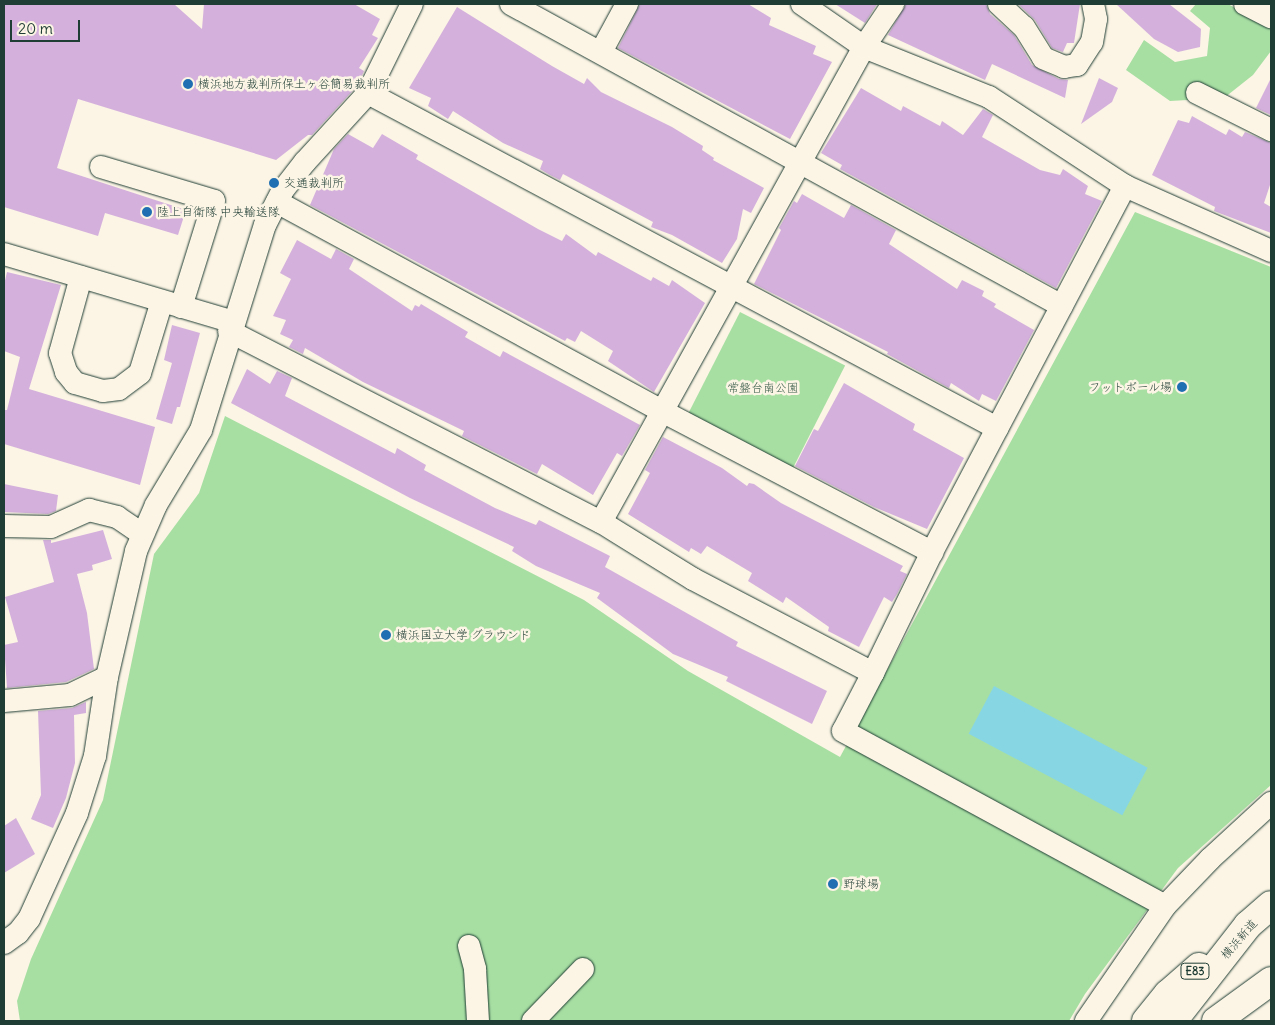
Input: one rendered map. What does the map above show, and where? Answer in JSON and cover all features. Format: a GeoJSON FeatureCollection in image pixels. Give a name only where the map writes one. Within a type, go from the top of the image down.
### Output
{"type":"FeatureCollection","features":[{"type":"Feature","properties":{"kind":"highway","name":"横浜新道"},"geometry":{"type":"LineString","coordinates":[[1173,1021],[1248,925],[1271,905]]}},
{"type":"Feature","properties":{"kind":"highway","name":"E83"},"geometry":{"type":"LineString","coordinates":[[1146,1021],[1168,994],[1248,925]]}},
{"type":"Feature","properties":{"kind":"highway"},"geometry":{"type":"LineString","coordinates":[[1216,1021],[1271,981]]}},
{"type":"Feature","properties":{"kind":"street"},"geometry":{"type":"LineString","coordinates":[[511,4],[802,161],[1062,306]]}},
{"type":"Feature","properties":{"kind":"street"},"geometry":{"type":"LineString","coordinates":[[601,52],[628,4]]}},
{"type":"Feature","properties":{"kind":"street"},"geometry":{"type":"LineString","coordinates":[[802,4],[864,46],[989,97],[1125,186],[1271,251]]}},
{"type":"Feature","properties":{"kind":"street"},"geometry":{"type":"LineString","coordinates":[[602,522],[864,46],[893,4]]}},
{"type":"Feature","properties":{"kind":"street"},"geometry":{"type":"LineString","coordinates":[[999,4],[1024,27],[1044,58],[1064,67],[1077,65],[1084,58],[1092,42],[1096,20],[1093,4]]}},
{"type":"Feature","properties":{"kind":"street"},"geometry":{"type":"LineString","coordinates":[[1246,4],[1271,17]]}},
{"type":"Feature","properties":{"kind":"street"},"geometry":{"type":"LineString","coordinates":[[4,943],[18,933],[29,919],[77,813],[95,756],[106,677],[142,534],[200,430],[231,326],[265,225],[277,202],[305,162],[368,93],[406,5]]}},
{"type":"Feature","properties":{"kind":"street"},"geometry":{"type":"LineString","coordinates":[[368,93],[997,428]]}},
{"type":"Feature","properties":{"kind":"street"},"geometry":{"type":"LineString","coordinates":[[1197,93],[1271,130]]}},
{"type":"Feature","properties":{"kind":"street"},"geometry":{"type":"LineString","coordinates":[[81,277],[60,353],[66,372],[75,383],[103,392],[119,389],[140,373],[172,304],[214,202],[101,167]]}},
{"type":"Feature","properties":{"kind":"street"},"geometry":{"type":"LineString","coordinates":[[1125,186],[932,552],[843,732],[1165,906]]}},
{"type":"Feature","properties":{"kind":"street"},"geometry":{"type":"LineString","coordinates":[[277,202],[662,411],[932,552]]}},
{"type":"Feature","properties":{"kind":"street"},"geometry":{"type":"LineString","coordinates":[[4,254],[172,304],[231,326],[602,522],[693,579],[873,673]]}},
{"type":"Feature","properties":{"kind":"street"},"geometry":{"type":"LineString","coordinates":[[4,526],[51,527],[89,510],[117,517],[142,534]]}},
{"type":"Feature","properties":{"kind":"street"},"geometry":{"type":"LineString","coordinates":[[4,701],[70,695],[106,677]]}},
{"type":"Feature","properties":{"kind":"street"},"geometry":{"type":"LineString","coordinates":[[1086,1021],[1165,906],[1210,859],[1271,803]]}},
{"type":"Feature","properties":{"kind":"street"},"geometry":{"type":"LineString","coordinates":[[468,946],[475,969],[478,1021]]}},
{"type":"Feature","properties":{"kind":"street"},"geometry":{"type":"LineString","coordinates":[[533,1021],[583,969]]}},
{"type":"Feature","properties":{"kind":"green space"},"geometry":{"type":"Polygon","coordinates":[[[1196,4],[1228,4],[1271,28],[1271,51],[1253,75],[1224,98],[1170,101],[1126,70],[1144,40],[1175,62],[1207,56],[1210,28],[1190,11],[1196,4]]]}},
{"type":"Feature","properties":{"kind":"green space","name":"横浜国立大学 グラウンド"},"geometry":{"type":"Polygon","coordinates":[[[1135,212],[1271,267],[1271,785],[1178,868],[1085,994],[1069,1021],[20,1021],[17,1001],[31,959],[103,800],[154,554],[199,493],[225,416],[584,600],[688,671],[840,757],[1135,212]]]}},
{"type":"Feature","properties":{"kind":"green space","name":"常盤台南公園"},"geometry":{"type":"Polygon","coordinates":[[[740,312],[845,366],[792,469],[687,415],[740,312]]]}},
{"type":"Feature","properties":{"kind":"water"},"geometry":{"type":"Polygon","coordinates":[[[994,686],[1148,768],[1122,815],[969,734],[994,686]]]}},
{"type":"Feature","properties":{"kind":"building","name":"横浜地方裁判所保土ヶ谷簡易裁判所"},"geometry":{"type":"Polygon","coordinates":[[[4,4],[174,4],[202,29],[204,4],[354,4],[380,19],[372,35],[378,38],[359,68],[364,71],[357,86],[312,135],[308,135],[276,160],[78,99],[57,168],[186,210],[178,235],[105,213],[98,236],[4,207],[4,4]]]}},
{"type":"Feature","properties":{"kind":"building"},"geometry":{"type":"Polygon","coordinates":[[[640,4],[748,4],[771,18],[769,25],[816,46],[813,54],[832,62],[790,139],[618,48],[640,4]]]}},
{"type":"Feature","properties":{"kind":"building"},"geometry":{"type":"Polygon","coordinates":[[[835,4],[877,4],[865,23],[835,4]]]}},
{"type":"Feature","properties":{"kind":"building"},"geometry":{"type":"Polygon","coordinates":[[[906,4],[986,4],[990,14],[1014,35],[1032,65],[1059,79],[1068,80],[1065,98],[992,64],[985,80],[888,35],[906,4]]]}},
{"type":"Feature","properties":{"kind":"building"},"geometry":{"type":"Polygon","coordinates":[[[1018,4],[1080,4],[1074,43],[1067,43],[1063,52],[1052,48],[1035,20],[1018,4]]]}},
{"type":"Feature","properties":{"kind":"building"},"geometry":{"type":"Polygon","coordinates":[[[1116,4],[1169,4],[1201,29],[1200,47],[1178,52],[1154,39],[1116,4]]]}},
{"type":"Feature","properties":{"kind":"building"},"geometry":{"type":"Polygon","coordinates":[[[457,7],[584,84],[587,78],[601,92],[672,127],[703,146],[702,150],[714,158],[713,160],[764,188],[751,213],[743,209],[737,239],[722,263],[672,235],[651,227],[653,222],[563,174],[560,180],[550,175],[540,169],[543,161],[503,143],[453,111],[448,119],[428,106],[431,98],[409,88],[457,7]]]}},
{"type":"Feature","properties":{"kind":"building"},"geometry":{"type":"Polygon","coordinates":[[[1099,78],[1118,88],[1112,102],[1081,124],[1099,78]]]}},
{"type":"Feature","properties":{"kind":"building"},"geometry":{"type":"Polygon","coordinates":[[[1271,78],[1271,115],[1256,108],[1271,78]]]}},
{"type":"Feature","properties":{"kind":"building"},"geometry":{"type":"Polygon","coordinates":[[[861,88],[901,111],[903,106],[940,126],[942,121],[963,135],[983,109],[993,115],[982,137],[1040,170],[1060,175],[1063,169],[1088,186],[1085,194],[1102,201],[1056,288],[840,169],[842,165],[821,153],[861,88]]]}},
{"type":"Feature","properties":{"kind":"building"},"geometry":{"type":"Polygon","coordinates":[[[1192,116],[1226,135],[1229,129],[1242,137],[1245,132],[1271,143],[1271,182],[1264,203],[1271,207],[1271,233],[1214,211],[1215,207],[1152,175],[1178,120],[1189,123],[1192,116]]]}},
{"type":"Feature","properties":{"kind":"building"},"geometry":{"type":"Polygon","coordinates":[[[348,134],[373,148],[382,134],[418,155],[416,159],[538,229],[562,241],[566,234],[596,256],[598,252],[651,281],[653,277],[669,286],[672,280],[705,303],[654,392],[608,361],[613,351],[581,331],[575,342],[567,338],[565,341],[310,205],[334,149],[348,134]]]}},
{"type":"Feature","properties":{"kind":"building"},"geometry":{"type":"Polygon","coordinates":[[[802,194],[844,218],[851,205],[896,230],[889,244],[957,289],[962,280],[984,291],[982,296],[996,304],[994,307],[1034,330],[996,401],[982,394],[979,401],[951,383],[949,388],[887,354],[888,352],[754,284],[781,230],[779,228],[794,201],[797,203],[802,194]]]}},
{"type":"Feature","properties":{"kind":"building"},"geometry":{"type":"Polygon","coordinates":[[[297,240],[331,259],[336,249],[354,259],[349,269],[412,311],[415,305],[419,307],[421,304],[468,332],[465,337],[500,357],[503,351],[640,425],[622,456],[617,453],[593,495],[542,464],[537,474],[462,436],[464,431],[363,382],[305,348],[303,354],[289,347],[293,340],[280,334],[286,320],[273,316],[291,279],[280,273],[297,240]]]}},
{"type":"Feature","properties":{"kind":"building"},"geometry":{"type":"Polygon","coordinates":[[[7,272],[61,285],[29,389],[155,427],[140,485],[4,444],[4,410],[7,410],[20,357],[4,351],[4,285],[7,272]]]}},
{"type":"Feature","properties":{"kind":"building"},"geometry":{"type":"Polygon","coordinates":[[[172,325],[200,333],[180,407],[177,407],[172,424],[156,419],[172,363],[164,360],[172,325]]]}},
{"type":"Feature","properties":{"kind":"building"},"geometry":{"type":"Polygon","coordinates":[[[247,369],[270,384],[277,371],[292,378],[285,396],[395,454],[397,448],[426,465],[424,470],[495,508],[536,525],[539,520],[610,556],[605,567],[738,642],[736,646],[827,691],[812,724],[726,681],[728,677],[673,654],[597,598],[600,593],[536,566],[512,551],[514,547],[410,498],[231,403],[247,369]]]}},
{"type":"Feature","properties":{"kind":"building"},"geometry":{"type":"Polygon","coordinates":[[[844,383],[915,424],[913,430],[964,458],[927,529],[874,507],[795,466],[814,429],[818,431],[844,383]]]}},
{"type":"Feature","properties":{"kind":"building"},"geometry":{"type":"Polygon","coordinates":[[[663,437],[722,468],[747,486],[749,483],[754,484],[781,503],[903,566],[900,571],[907,574],[897,594],[892,602],[884,597],[859,647],[828,631],[829,627],[786,597],[783,603],[748,581],[752,573],[707,546],[701,554],[691,548],[689,552],[628,514],[650,473],[645,470],[663,437]]]}},
{"type":"Feature","properties":{"kind":"building"},"geometry":{"type":"Polygon","coordinates":[[[4,484],[58,495],[56,511],[48,514],[4,512],[4,484]]]}},
{"type":"Feature","properties":{"kind":"building"},"geometry":{"type":"Polygon","coordinates":[[[103,530],[112,559],[92,565],[93,570],[77,574],[87,613],[94,669],[66,682],[7,688],[4,645],[18,642],[5,597],[54,582],[43,540],[51,540],[51,543],[103,530]]]}},
{"type":"Feature","properties":{"kind":"building"},"geometry":{"type":"Polygon","coordinates":[[[86,702],[86,713],[74,715],[75,763],[66,798],[53,828],[31,819],[41,795],[38,711],[72,708],[86,702]]]}},
{"type":"Feature","properties":{"kind":"building"},"geometry":{"type":"Polygon","coordinates":[[[16,818],[35,854],[4,873],[4,826],[16,818]]]}},
{"type":"Feature","properties":{"kind":"place","name":"横浜地方裁判所保土ヶ谷簡易裁判所"},"geometry":{"type":"Point","coordinates":[188,84]}},
{"type":"Feature","properties":{"kind":"place","name":"交通裁判所"},"geometry":{"type":"Point","coordinates":[274,183]}},
{"type":"Feature","properties":{"kind":"place","name":"陸上自衛隊 中央輸送隊"},"geometry":{"type":"Point","coordinates":[147,212]}},
{"type":"Feature","properties":{"kind":"place","name":"フットボール場"},"geometry":{"type":"Point","coordinates":[1182,387]}},
{"type":"Feature","properties":{"kind":"place","name":"横浜国立大学 グラウンド"},"geometry":{"type":"Point","coordinates":[386,635]}},
{"type":"Feature","properties":{"kind":"place","name":"野球場"},"geometry":{"type":"Point","coordinates":[833,884]}}]}
